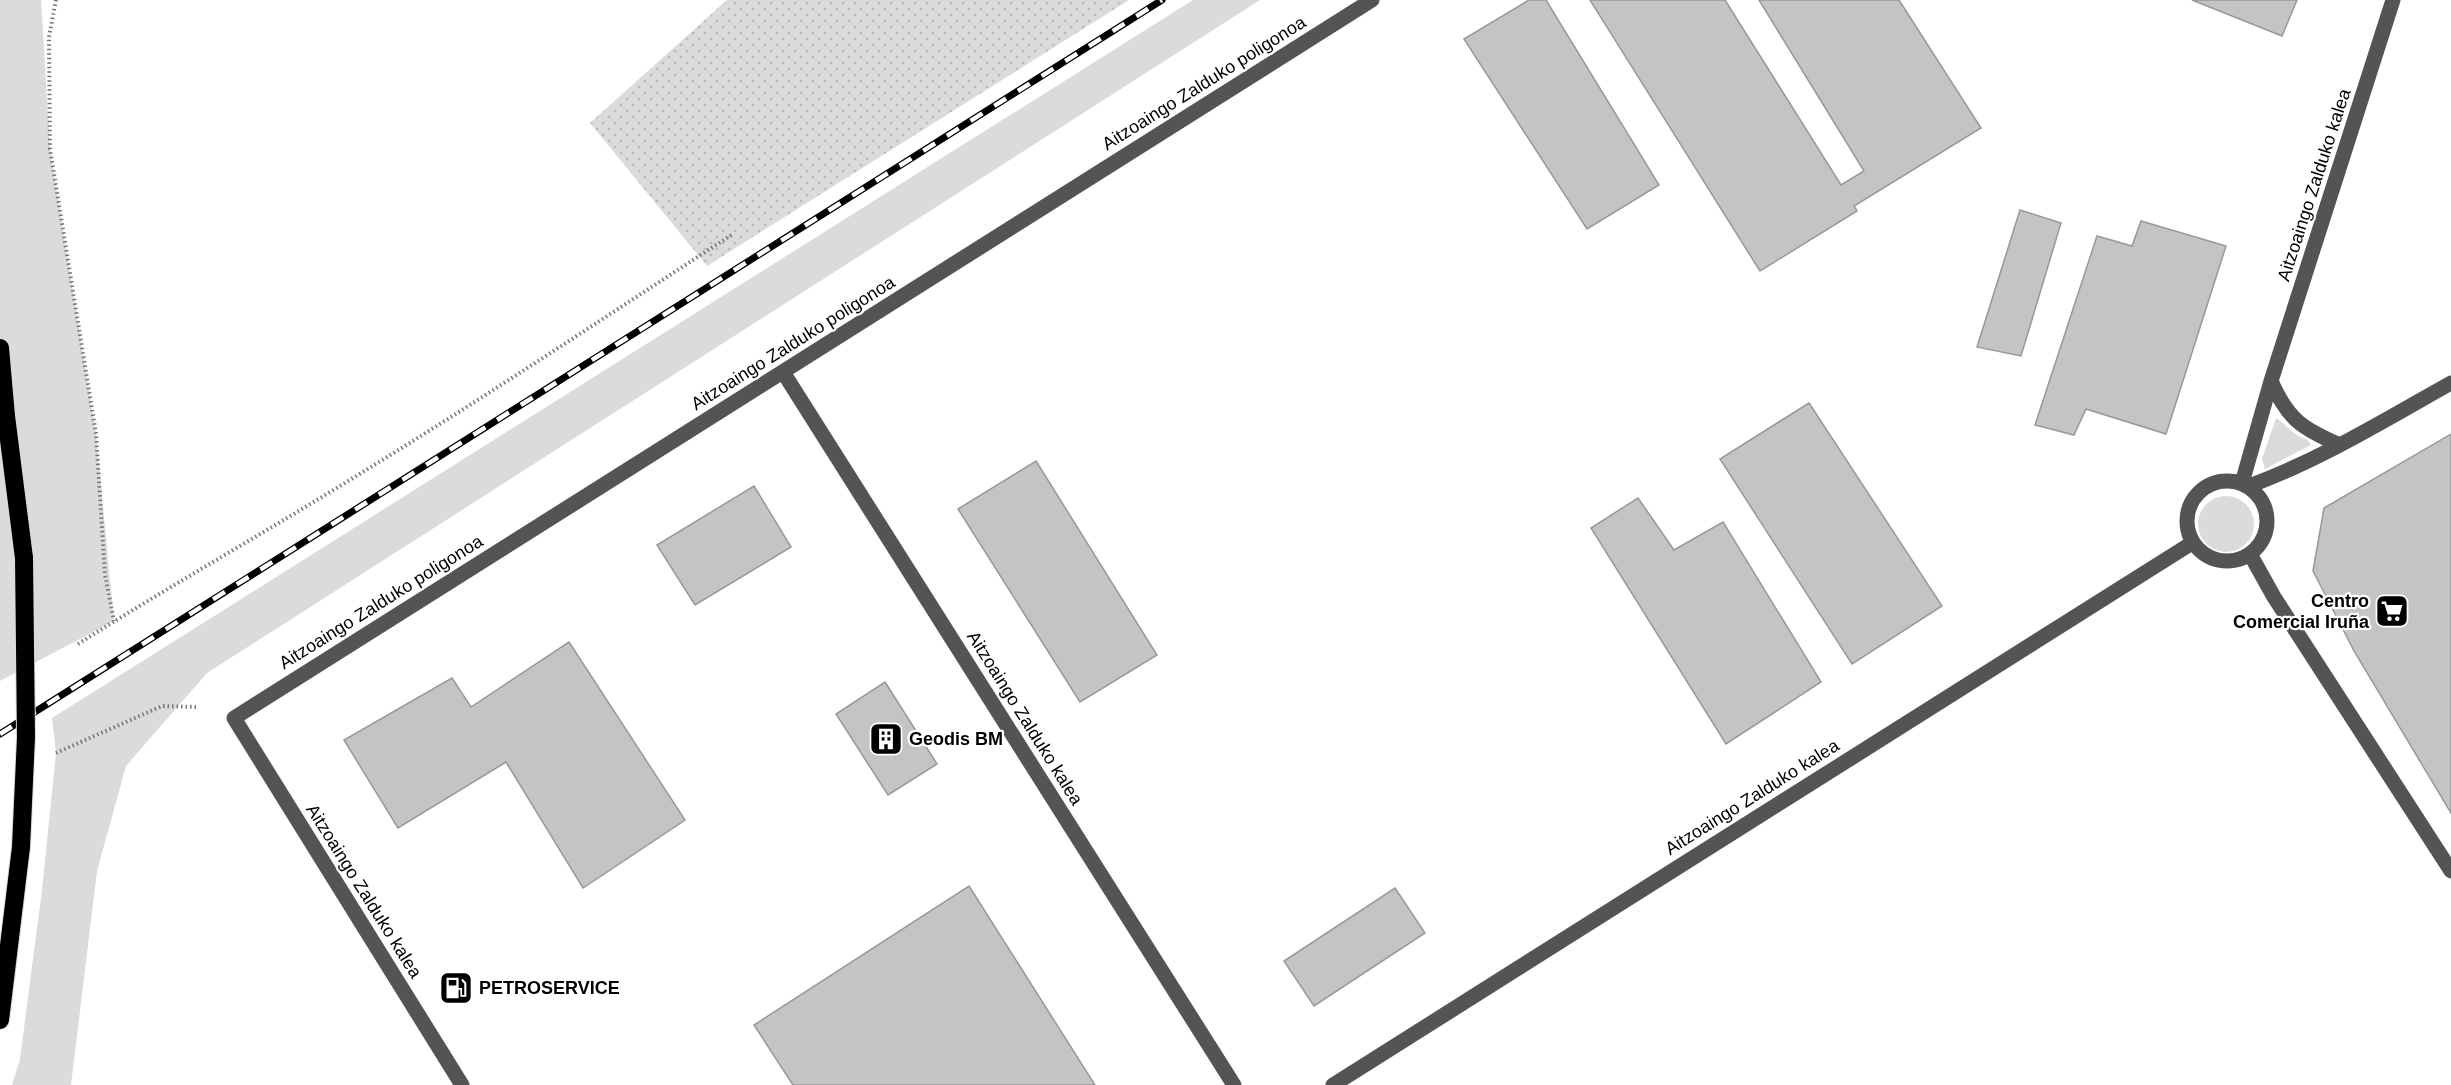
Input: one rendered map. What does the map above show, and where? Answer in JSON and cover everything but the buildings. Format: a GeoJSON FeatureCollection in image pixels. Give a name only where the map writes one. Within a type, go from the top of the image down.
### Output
{"type":"FeatureCollection","features":[{"type":"Feature","properties":{"kind":"highway"},"geometry":{"type":"LineString","coordinates":[[0,351],[24,558],[26,737],[21,847],[0,1020]]}},
{"type":"Feature","properties":{"kind":"street","name":"Aitzoaingo Zalduko poligonoa"},"geometry":{"type":"LineString","coordinates":[[234,718],[1372,0]]}},
{"type":"Feature","properties":{"kind":"street","name":"Aitzoaingo Zalduko kalea"},"geometry":{"type":"LineString","coordinates":[[2245,484],[2271,381],[2393,0]]}},
{"type":"Feature","properties":{"kind":"street","name":"Aitzoaingo Zalduko kalea"},"geometry":{"type":"LineString","coordinates":[[783,372],[1234,1085]]}},
{"type":"Feature","properties":{"kind":"street"},"geometry":{"type":"LineString","coordinates":[[2271,381],[2288,413],[2309,431],[2340,445]]}},
{"type":"Feature","properties":{"kind":"street"},"geometry":{"type":"LineString","coordinates":[[2245,484],[2259,496],[2266,508],[2267,525],[2264,538],[2250,554],[2237,560],[2224,562],[2210,558],[2192,543],[2187,531],[2186,517],[2189,504],[2197,492],[2208,484],[2228,480],[2245,484],[2278,476],[2340,445],[2451,383]]}},
{"type":"Feature","properties":{"kind":"street","name":"Aitzoaingo Zalduko kalea"},"geometry":{"type":"LineString","coordinates":[[1333,1085],[2192,543]]}},
{"type":"Feature","properties":{"kind":"street"},"geometry":{"type":"LineString","coordinates":[[2250,554],[2274,597],[2451,871]]}},
{"type":"Feature","properties":{"kind":"street","name":"Aitzoaingo Zalduko kalea"},"geometry":{"type":"LineString","coordinates":[[234,718],[462,1085]]}},
{"type":"Feature","properties":{"kind":"path"},"geometry":{"type":"LineString","coordinates":[[56,0],[49,37],[50,149],[96,434],[105,575],[114,621]]}},
{"type":"Feature","properties":{"kind":"path"},"geometry":{"type":"LineString","coordinates":[[78,644],[364,472],[733,234]]}},
{"type":"Feature","properties":{"kind":"path"},"geometry":{"type":"LineString","coordinates":[[56,753],[162,706],[196,707]]}},
{"type":"Feature","properties":{"kind":"shaded area"},"geometry":{"type":"Polygon","coordinates":[[[0,0],[41,0],[50,149],[96,434],[114,621],[0,681],[0,0]]]}},
{"type":"Feature","properties":{"kind":"shaded area"},"geometry":{"type":"Polygon","coordinates":[[[727,0],[1129,0],[707,266],[590,123],[727,0]]]}},
{"type":"Feature","properties":{"kind":"shaded area"},"geometry":{"type":"Polygon","coordinates":[[[1193,0],[1260,0],[207,673],[126,766],[97,871],[71,1085],[12,1085],[20,1059],[42,890],[56,753],[52,718],[1193,0]]]}},
{"type":"Feature","properties":{"kind":"shaded area"},"geometry":{"type":"Polygon","coordinates":[[[2276,418],[2294,433],[2308,440],[2311,445],[2265,469],[2262,459],[2276,418]]]}},
{"type":"Feature","properties":{"kind":"shaded area"},"geometry":{"type":"Polygon","coordinates":[[[2226,496],[2241,501],[2249,509],[2254,524],[2249,539],[2241,547],[2226,552],[2211,547],[2203,539],[2198,524],[2203,509],[2211,501],[2226,496]]]}},
{"type":"Feature","properties":{"kind":"railway"},"geometry":{"type":"LineString","coordinates":[[0,734],[1162,0]]}},
{"type":"Feature","properties":{"kind":"place","name":"Centro Comercial Iruña"},"geometry":{"type":"Point","coordinates":[2392,611]}},
{"type":"Feature","properties":{"kind":"place","name":"Geodis BM"},"geometry":{"type":"Point","coordinates":[886,739]}},
{"type":"Feature","properties":{"kind":"place","name":"PETROSERVICE"},"geometry":{"type":"Point","coordinates":[456,988]}}]}
